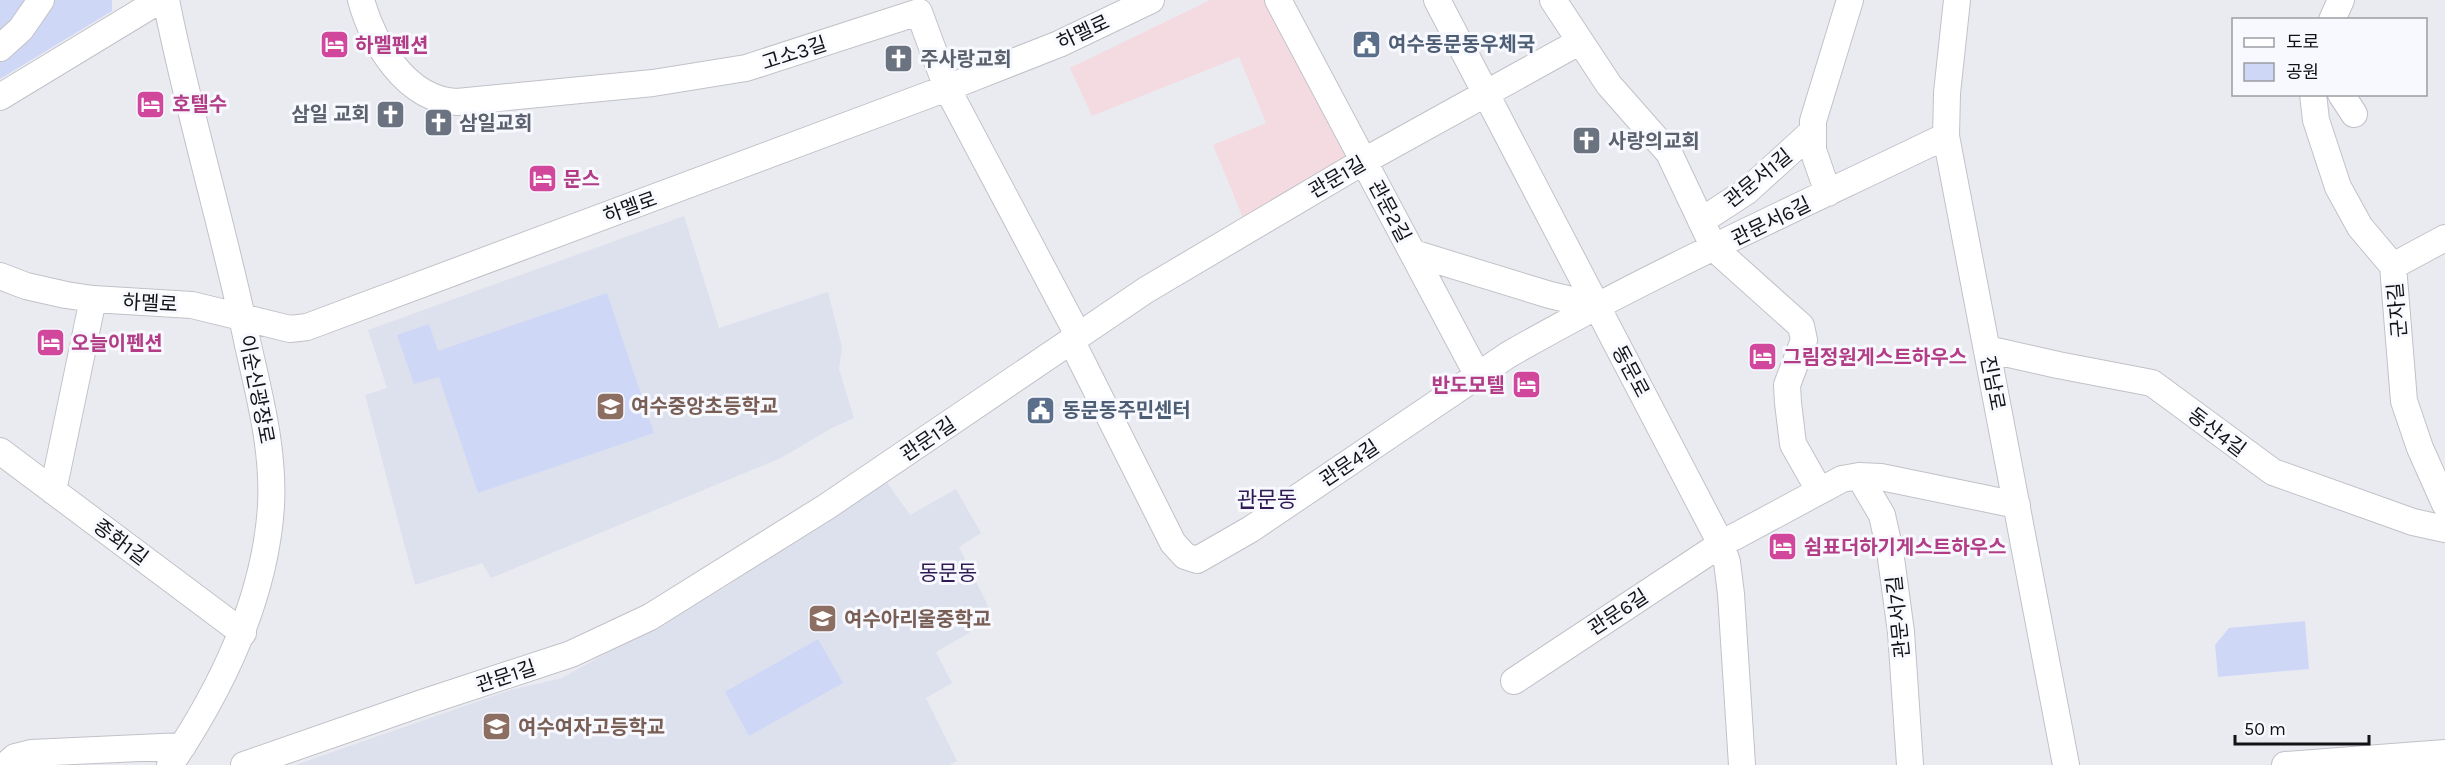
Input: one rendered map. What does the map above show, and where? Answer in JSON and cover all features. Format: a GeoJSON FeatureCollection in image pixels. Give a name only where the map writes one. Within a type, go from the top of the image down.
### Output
{"type":"FeatureCollection","features":[{"type":"Feature","properties":{"kind":"street"},"geometry":{"type":"LineString","coordinates":[[0,48],[21,29],[41,0]]}},
{"type":"Feature","properties":{"kind":"street"},"geometry":{"type":"LineString","coordinates":[[0,97],[160,0]]}},
{"type":"Feature","properties":{"kind":"street","name":"이순신광장로"},"geometry":{"type":"LineString","coordinates":[[166,0],[242,317],[267,435],[272,478],[271,509],[250,614],[229,665],[176,755]]}},
{"type":"Feature","properties":{"kind":"street","name":"고소3길"},"geometry":{"type":"LineString","coordinates":[[361,0],[370,29],[390,60],[423,91],[451,102],[653,83],[746,68],[920,12],[947,88],[1074,338]]}},
{"type":"Feature","properties":{"kind":"street","name":"하멜로"},"geometry":{"type":"LineString","coordinates":[[0,276],[40,290],[93,299],[192,305],[290,329],[307,327],[947,88],[1059,44],[1151,0]]}},
{"type":"Feature","properties":{"kind":"street","name":"관문2길"},"geometry":{"type":"LineString","coordinates":[[1278,0],[1413,253],[1550,295],[1597,306]]}},
{"type":"Feature","properties":{"kind":"street","name":"동문로"},"geometry":{"type":"LineString","coordinates":[[1437,0],[1721,544],[1727,562],[1731,594],[1742,765]]}},
{"type":"Feature","properties":{"kind":"street"},"geometry":{"type":"LineString","coordinates":[[1553,0],[1579,42],[1621,100],[1665,146],[1714,248],[1801,326],[1804,340],[1787,386],[1788,403],[1793,444],[1819,490]]}},
{"type":"Feature","properties":{"kind":"street"},"geometry":{"type":"LineString","coordinates":[[1828,193],[1816,161],[1812,132],[1850,0]]}},
{"type":"Feature","properties":{"kind":"street","name":"진남로"},"geometry":{"type":"LineString","coordinates":[[1958,0],[1947,93],[1946,136],[2066,765]]}},
{"type":"Feature","properties":{"kind":"street","name":"관문1길"},"geometry":{"type":"LineString","coordinates":[[257,762],[424,702],[571,654],[621,632],[705,584],[819,512],[1074,338],[1217,246],[1364,161],[1579,42]]}},
{"type":"Feature","properties":{"kind":"street","name":"군자길"},"geometry":{"type":"LineString","coordinates":[[2313,96],[2316,120],[2338,187],[2367,238],[2393,266],[2404,401],[2445,504]]}},
{"type":"Feature","properties":{"kind":"street","name":"관문서1길"},"geometry":{"type":"LineString","coordinates":[[1701,220],[1747,191],[1812,132]]}},
{"type":"Feature","properties":{"kind":"street","name":"관문서6길"},"geometry":{"type":"LineString","coordinates":[[1597,306],[1946,136]]}},
{"type":"Feature","properties":{"kind":"street"},"geometry":{"type":"LineString","coordinates":[[2393,266],[2445,238]]}},
{"type":"Feature","properties":{"kind":"street"},"geometry":{"type":"LineString","coordinates":[[1413,253],[1478,376]]}},
{"type":"Feature","properties":{"kind":"street","name":"하멜로"},"geometry":{"type":"LineString","coordinates":[[53,491],[93,299]]}},
{"type":"Feature","properties":{"kind":"street","name":"관문4길"},"geometry":{"type":"LineString","coordinates":[[1074,338],[1173,543],[1180,552],[1193,560],[1203,558],[1235,539],[1508,356],[1597,306]]}},
{"type":"Feature","properties":{"kind":"street","name":"동산4길"},"geometry":{"type":"LineString","coordinates":[[1987,349],[2152,383],[2273,472],[2413,522],[2445,529]]}},
{"type":"Feature","properties":{"kind":"street","name":"종화1길"},"geometry":{"type":"LineString","coordinates":[[0,452],[243,633]]}},
{"type":"Feature","properties":{"kind":"street"},"geometry":{"type":"LineString","coordinates":[[1721,544],[1819,490],[1842,479],[1859,476],[1881,477],[2016,505]]}},
{"type":"Feature","properties":{"kind":"street","name":"관문서7길"},"geometry":{"type":"LineString","coordinates":[[1859,476],[1882,514],[1890,551],[1901,632],[1910,765]]}},
{"type":"Feature","properties":{"kind":"street","name":"관문6길"},"geometry":{"type":"LineString","coordinates":[[1514,681],[1721,544]]}},
{"type":"Feature","properties":{"kind":"street"},"geometry":{"type":"LineString","coordinates":[[6,765],[15,757],[31,753],[176,755]]}},
{"type":"Feature","properties":{"kind":"street"},"geometry":{"type":"LineString","coordinates":[[2285,765],[2445,753]]}},
{"type":"Feature","properties":{"kind":"shaded area"},"geometry":{"type":"Polygon","coordinates":[[[1210,0],[1272,0],[1356,159],[1243,218],[1213,145],[1266,123],[1239,57],[1092,116],[1070,68],[1210,0]]]}},
{"type":"Feature","properties":{"kind":"shaded area","name":"여수중앙초등학교"},"geometry":{"type":"Polygon","coordinates":[[[684,216],[719,328],[828,292],[842,347],[839,369],[854,418],[830,429],[781,458],[491,578],[482,563],[415,585],[365,395],[387,388],[368,330],[684,216]]]}},
{"type":"Feature","properties":{"kind":"shaded area","name":"여수아리울중학교"},"geometry":{"type":"Polygon","coordinates":[[[886,481],[910,515],[956,489],[981,533],[959,547],[988,606],[969,633],[936,652],[952,683],[926,698],[957,761],[949,765],[295,765],[511,690],[562,678],[724,588],[886,481]]]}},
{"type":"Feature","properties":{"kind":"green space"},"geometry":{"type":"Polygon","coordinates":[[[0,0],[112,0],[112,11],[0,79],[0,0]]]}},
{"type":"Feature","properties":{"kind":"green space"},"geometry":{"type":"Polygon","coordinates":[[[607,293],[654,433],[478,493],[439,377],[414,384],[397,335],[429,324],[438,351],[607,293]]]}},
{"type":"Feature","properties":{"kind":"green space"},"geometry":{"type":"Polygon","coordinates":[[[2305,621],[2309,669],[2218,677],[2215,645],[2229,628],[2305,621]]]}},
{"type":"Feature","properties":{"kind":"green space"},"geometry":{"type":"Polygon","coordinates":[[[818,639],[843,683],[749,736],[725,692],[818,639]]]}},
{"type":"Feature","properties":{"kind":"place","name":"여수동문동우체국"},"geometry":{"type":"Point","coordinates":[1367,44]}},
{"type":"Feature","properties":{"kind":"place","name":"하멜펜션"},"geometry":{"type":"Point","coordinates":[334,45]}},
{"type":"Feature","properties":{"kind":"place","name":"주사랑교회"},"geometry":{"type":"Point","coordinates":[899,59]}},
{"type":"Feature","properties":{"kind":"place","name":"호텔수"},"geometry":{"type":"Point","coordinates":[151,104]}},
{"type":"Feature","properties":{"kind":"place","name":"삼일 교회"},"geometry":{"type":"Point","coordinates":[391,114]}},
{"type":"Feature","properties":{"kind":"place","name":"삼일교회"},"geometry":{"type":"Point","coordinates":[438,123]}},
{"type":"Feature","properties":{"kind":"place","name":"사랑의교회"},"geometry":{"type":"Point","coordinates":[1587,141]}},
{"type":"Feature","properties":{"kind":"place","name":"문스"},"geometry":{"type":"Point","coordinates":[542,179]}},
{"type":"Feature","properties":{"kind":"place","name":"오늘이펜션"},"geometry":{"type":"Point","coordinates":[50,343]}},
{"type":"Feature","properties":{"kind":"place","name":"그림정원게스트하우스"},"geometry":{"type":"Point","coordinates":[1762,357]}},
{"type":"Feature","properties":{"kind":"place","name":"반도모텔"},"geometry":{"type":"Point","coordinates":[1526,385]}},
{"type":"Feature","properties":{"kind":"place","name":"여수중앙초등학교"},"geometry":{"type":"Point","coordinates":[610,406]}},
{"type":"Feature","properties":{"kind":"place","name":"동문동주민센터"},"geometry":{"type":"Point","coordinates":[1041,410]}},
{"type":"Feature","properties":{"kind":"place","name":"쉼표더하기게스트하우스"},"geometry":{"type":"Point","coordinates":[1783,547]}},
{"type":"Feature","properties":{"kind":"place","name":"여수아리울중학교"},"geometry":{"type":"Point","coordinates":[823,619]}},
{"type":"Feature","properties":{"kind":"place","name":"여수여자고등학교"},"geometry":{"type":"Point","coordinates":[497,727]}},
{"type":"Feature","properties":{"kind":"district","name":"관문동"},"geometry":{"type":"Point","coordinates":[1267,499]}},
{"type":"Feature","properties":{"kind":"district","name":"동문동"},"geometry":{"type":"Point","coordinates":[948,573]}}]}
